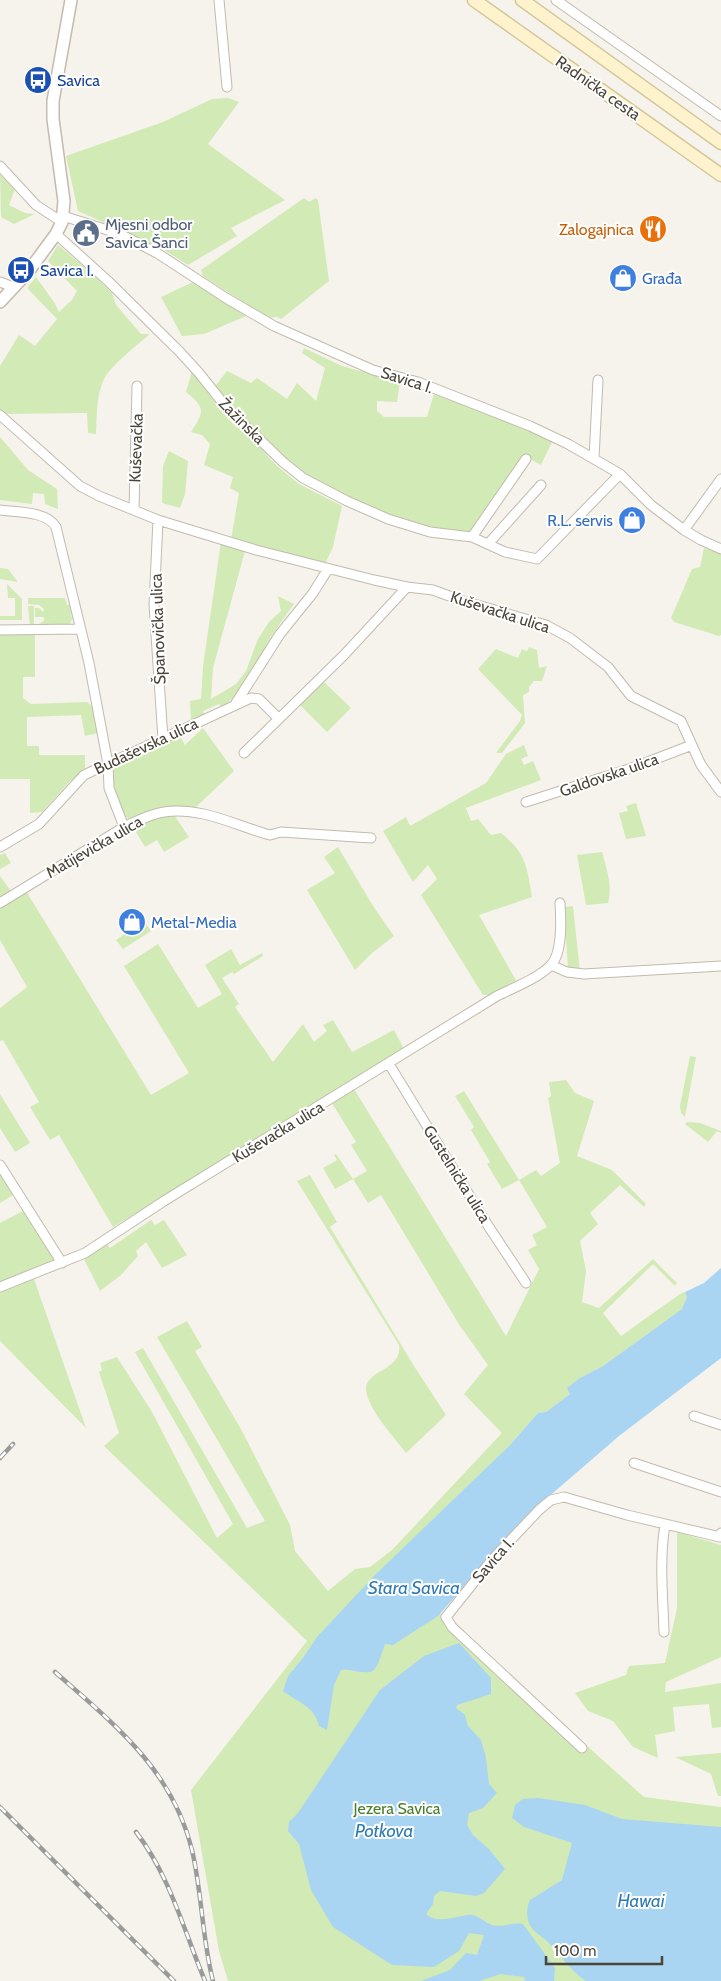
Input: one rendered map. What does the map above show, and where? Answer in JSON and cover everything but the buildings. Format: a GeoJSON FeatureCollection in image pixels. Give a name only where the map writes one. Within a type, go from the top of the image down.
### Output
{"type":"FeatureCollection","features":[{"type":"Feature","properties":{"kind":"main road","name":"Radnička cesta"},"geometry":{"type":"LineString","coordinates":[[474,0],[721,175]]}},
{"type":"Feature","properties":{"kind":"main road","name":"Radnička cesta"},"geometry":{"type":"LineString","coordinates":[[522,0],[721,143]]}},
{"type":"Feature","properties":{"kind":"street"},"geometry":{"type":"LineString","coordinates":[[0,302],[28,272],[56,234],[62,219],[63,192],[52,119],[56,79],[71,0]]}},
{"type":"Feature","properties":{"kind":"street"},"geometry":{"type":"LineString","coordinates":[[219,0],[227,87]]}},
{"type":"Feature","properties":{"kind":"street"},"geometry":{"type":"LineString","coordinates":[[556,0],[721,116]]}},
{"type":"Feature","properties":{"kind":"street","name":"Savica I."},"geometry":{"type":"LineString","coordinates":[[0,166],[36,205],[62,219],[115,232],[157,253],[226,298],[274,326],[373,370],[418,382],[530,426],[568,444],[620,474],[651,505],[684,530],[721,549]]}},
{"type":"Feature","properties":{"kind":"street","name":"Žažinska"},"geometry":{"type":"LineString","coordinates":[[56,234],[179,351],[227,408],[298,474],[347,502],[381,516],[430,532],[472,537],[505,552],[537,559],[620,474]]}},
{"type":"Feature","properties":{"kind":"street"},"geometry":{"type":"LineString","coordinates":[[0,282],[13,287]]}},
{"type":"Feature","properties":{"kind":"street"},"geometry":{"type":"LineString","coordinates":[[594,458],[598,380]]}},
{"type":"Feature","properties":{"kind":"street","name":"Kuševačka"},"geometry":{"type":"LineString","coordinates":[[134,510],[137,386]]}},
{"type":"Feature","properties":{"kind":"street","name":"Kuševačka ulica"},"geometry":{"type":"LineString","coordinates":[[0,415],[80,486],[99,496],[158,520],[256,550],[328,569],[407,587],[434,590],[460,600],[558,630],[608,667],[631,696],[681,721],[706,774],[721,792]]}},
{"type":"Feature","properties":{"kind":"street"},"geometry":{"type":"LineString","coordinates":[[472,537],[526,459]]}},
{"type":"Feature","properties":{"kind":"street"},"geometry":{"type":"LineString","coordinates":[[684,530],[721,479]]}},
{"type":"Feature","properties":{"kind":"street"},"geometry":{"type":"LineString","coordinates":[[488,544],[541,486]]}},
{"type":"Feature","properties":{"kind":"street"},"geometry":{"type":"LineString","coordinates":[[0,510],[39,516],[54,522],[56,527],[89,663],[108,764],[111,797],[124,827]]}},
{"type":"Feature","properties":{"kind":"street","name":"Španovička ulica"},"geometry":{"type":"LineString","coordinates":[[158,520],[154,605],[163,739]]}},
{"type":"Feature","properties":{"kind":"street"},"geometry":{"type":"LineString","coordinates":[[234,705],[277,639],[313,594],[328,569]]}},
{"type":"Feature","properties":{"kind":"street"},"geometry":{"type":"LineString","coordinates":[[244,753],[344,656],[407,587]]}},
{"type":"Feature","properties":{"kind":"street"},"geometry":{"type":"LineString","coordinates":[[0,630],[80,629]]}},
{"type":"Feature","properties":{"kind":"street","name":"Budaševska ulica"},"geometry":{"type":"LineString","coordinates":[[0,847],[39,824],[84,775],[234,705],[256,697],[278,718]]}},
{"type":"Feature","properties":{"kind":"street","name":"Galdovska ulica"},"geometry":{"type":"LineString","coordinates":[[526,802],[632,768],[692,745]]}},
{"type":"Feature","properties":{"kind":"street","name":"Matijevička ulica"},"geometry":{"type":"LineString","coordinates":[[0,903],[124,827],[155,814],[174,811],[203,815],[270,835],[281,832],[371,838]]}},
{"type":"Feature","properties":{"kind":"street"},"geometry":{"type":"LineString","coordinates":[[560,903],[560,935],[557,953],[551,965],[567,972],[584,974],[721,966]]}},
{"type":"Feature","properties":{"kind":"street","name":"Kuševačka ulica"},"geometry":{"type":"LineString","coordinates":[[0,1287],[62,1263],[93,1248],[164,1200],[389,1064],[497,996],[551,965]]}},
{"type":"Feature","properties":{"kind":"street","name":"Gustelnička ulica"},"geometry":{"type":"LineString","coordinates":[[389,1064],[526,1282]]}},
{"type":"Feature","properties":{"kind":"street"},"geometry":{"type":"LineString","coordinates":[[0,1165],[62,1263]]}},
{"type":"Feature","properties":{"kind":"street"},"geometry":{"type":"LineString","coordinates":[[694,1416],[721,1426]]}},
{"type":"Feature","properties":{"kind":"street"},"geometry":{"type":"LineString","coordinates":[[634,1463],[721,1492]]}},
{"type":"Feature","properties":{"kind":"street","name":"Savica I."},"geometry":{"type":"LineString","coordinates":[[582,1748],[452,1626],[446,1617],[491,1561],[539,1510],[551,1500],[564,1497],[665,1525],[720,1537],[721,1533]]}},
{"type":"Feature","properties":{"kind":"street"},"geometry":{"type":"LineString","coordinates":[[664,1632],[662,1579],[665,1525]]}},
{"type":"Feature","properties":{"kind":"green space"},"geometry":{"type":"Polygon","coordinates":[[[228,98],[239,102],[208,144],[285,200],[231,228],[237,236],[188,265],[161,248],[78,211],[66,156],[163,122],[212,99],[228,98]]]}},
{"type":"Feature","properties":{"kind":"green space"},"geometry":{"type":"Polygon","coordinates":[[[0,174],[15,189],[9,205],[25,213],[35,214],[14,224],[1,217],[0,174]]]}},
{"type":"Feature","properties":{"kind":"green space"},"geometry":{"type":"Polygon","coordinates":[[[304,198],[309,202],[316,198],[318,200],[329,281],[281,319],[277,317],[268,318],[203,276],[201,270],[304,198]]]}},
{"type":"Feature","properties":{"kind":"green space"},"geometry":{"type":"Polygon","coordinates":[[[58,245],[112,293],[116,305],[141,334],[150,334],[120,360],[105,377],[98,398],[96,434],[88,433],[87,413],[3,414],[0,411],[0,366],[19,335],[35,346],[57,319],[27,288],[36,277],[59,312],[72,300],[77,291],[48,261],[58,245]]]}},
{"type":"Feature","properties":{"kind":"green space"},"geometry":{"type":"Polygon","coordinates":[[[193,282],[246,316],[204,334],[182,336],[161,297],[193,282]]]}},
{"type":"Feature","properties":{"kind":"green space"},"geometry":{"type":"Polygon","coordinates":[[[304,348],[342,366],[400,382],[397,402],[377,401],[377,411],[384,417],[427,417],[434,394],[510,421],[553,440],[541,465],[530,459],[473,532],[441,531],[377,513],[298,472],[236,414],[209,382],[216,385],[227,371],[251,383],[257,378],[287,399],[297,383],[316,401],[325,368],[302,353],[304,348]]]}},
{"type":"Feature","properties":{"kind":"green space"},"geometry":{"type":"Polygon","coordinates":[[[192,371],[219,408],[235,426],[250,436],[276,465],[299,484],[342,506],[333,547],[325,564],[231,540],[239,493],[230,488],[233,477],[204,465],[210,444],[202,435],[191,432],[199,420],[201,410],[197,402],[186,392],[192,371]]]}},
{"type":"Feature","properties":{"kind":"green space"},"geometry":{"type":"Polygon","coordinates":[[[0,437],[28,470],[57,489],[58,509],[45,504],[44,494],[33,493],[32,504],[0,500],[0,437]]]}},
{"type":"Feature","properties":{"kind":"green space"},"geometry":{"type":"Polygon","coordinates":[[[169,451],[188,461],[185,494],[180,508],[162,503],[163,466],[169,451]]]}},
{"type":"Feature","properties":{"kind":"green space"},"geometry":{"type":"Polygon","coordinates":[[[221,542],[245,551],[213,668],[211,699],[236,684],[246,671],[258,639],[269,622],[281,611],[278,596],[294,604],[271,637],[249,678],[237,694],[222,707],[219,704],[203,711],[205,715],[191,721],[190,701],[201,699],[203,666],[221,542]]]}},
{"type":"Feature","properties":{"kind":"green space"},"geometry":{"type":"Polygon","coordinates":[[[704,548],[721,554],[721,635],[719,636],[674,622],[671,618],[692,569],[700,567],[704,548]]]}},
{"type":"Feature","properties":{"kind":"green space"},"geometry":{"type":"Polygon","coordinates":[[[0,568],[8,569],[18,582],[0,579],[0,568]]]}},
{"type":"Feature","properties":{"kind":"green space"},"geometry":{"type":"Polygon","coordinates":[[[7,584],[22,599],[22,620],[0,620],[0,616],[15,616],[15,598],[8,598],[7,584]]]}},
{"type":"Feature","properties":{"kind":"green space"},"geometry":{"type":"Polygon","coordinates":[[[28,598],[65,598],[67,605],[70,605],[72,620],[67,627],[30,627],[28,606],[34,606],[34,624],[44,621],[44,617],[35,617],[35,608],[39,608],[43,612],[44,609],[39,605],[28,604],[28,598]]]}},
{"type":"Feature","properties":{"kind":"green space"},"geometry":{"type":"Polygon","coordinates":[[[0,634],[35,634],[35,677],[23,677],[23,698],[31,704],[87,702],[93,707],[98,733],[85,736],[81,715],[27,717],[27,746],[39,746],[39,755],[85,755],[85,769],[70,781],[42,812],[30,813],[30,779],[0,779],[0,634]]]}},
{"type":"Feature","properties":{"kind":"green space"},"geometry":{"type":"Polygon","coordinates":[[[529,647],[537,650],[539,668],[547,666],[542,681],[534,681],[529,687],[529,692],[523,695],[525,723],[502,753],[496,753],[520,721],[522,715],[478,669],[496,649],[518,658],[522,649],[527,651],[529,647]]]}},
{"type":"Feature","properties":{"kind":"green space"},"geometry":{"type":"Polygon","coordinates":[[[322,680],[351,708],[327,732],[298,703],[322,680]]]}},
{"type":"Feature","properties":{"kind":"green space"},"geometry":{"type":"Polygon","coordinates":[[[203,728],[234,771],[195,808],[161,809],[128,819],[121,808],[113,787],[112,774],[114,767],[139,757],[180,736],[185,745],[203,728]]]}},
{"type":"Feature","properties":{"kind":"green space"},"geometry":{"type":"Polygon","coordinates":[[[524,745],[528,756],[521,759],[524,765],[533,761],[541,780],[466,808],[471,821],[478,819],[491,835],[501,833],[516,847],[527,868],[532,897],[479,915],[517,982],[490,995],[483,995],[421,895],[437,879],[428,865],[413,882],[383,831],[406,817],[410,826],[486,783],[506,754],[524,745]]]}},
{"type":"Feature","properties":{"kind":"green space"},"geometry":{"type":"Polygon","coordinates":[[[636,803],[646,836],[626,839],[619,813],[628,811],[626,806],[636,803]]]}},
{"type":"Feature","properties":{"kind":"green space"},"geometry":{"type":"Polygon","coordinates":[[[174,815],[189,837],[164,852],[157,840],[145,847],[133,827],[159,816],[174,815]]]}},
{"type":"Feature","properties":{"kind":"green space"},"geometry":{"type":"Polygon","coordinates":[[[338,847],[373,906],[394,936],[372,953],[355,970],[307,890],[335,873],[324,857],[338,847]]]}},
{"type":"Feature","properties":{"kind":"green space"},"geometry":{"type":"Polygon","coordinates":[[[602,852],[610,890],[608,903],[586,905],[577,855],[602,852]]]}},
{"type":"Feature","properties":{"kind":"green space"},"geometry":{"type":"Polygon","coordinates":[[[5,853],[11,863],[0,869],[0,855],[5,853]]]}},
{"type":"Feature","properties":{"kind":"green space"},"geometry":{"type":"Polygon","coordinates":[[[0,876],[11,891],[0,897],[0,876]]]}},
{"type":"Feature","properties":{"kind":"green space"},"geometry":{"type":"Polygon","coordinates":[[[26,891],[151,1095],[189,1073],[124,966],[158,944],[198,1008],[222,994],[205,965],[231,949],[240,965],[262,953],[263,956],[234,974],[232,972],[222,978],[239,1004],[235,1007],[273,1062],[303,1024],[314,1042],[327,1031],[323,1025],[333,1020],[352,1052],[394,1030],[405,1051],[113,1227],[59,1135],[50,1140],[30,1107],[39,1102],[3,1040],[0,1041],[0,1008],[27,987],[0,940],[0,907],[26,891]]]}},
{"type":"Feature","properties":{"kind":"green space"},"geometry":{"type":"Polygon","coordinates":[[[573,906],[580,972],[568,969],[564,907],[573,906]]]}},
{"type":"Feature","properties":{"kind":"green space"},"geometry":{"type":"Polygon","coordinates":[[[144,921],[151,931],[123,949],[116,940],[144,921]]]}},
{"type":"Feature","properties":{"kind":"green space"},"geometry":{"type":"Polygon","coordinates":[[[690,1056],[696,1057],[685,1117],[681,1113],[680,1106],[690,1056]]]}},
{"type":"Feature","properties":{"kind":"green space","name":"Jezera Savica"},"geometry":{"type":"Polygon","coordinates":[[[566,1080],[575,1093],[594,1101],[577,1156],[612,1170],[646,1204],[644,1207],[620,1185],[590,1213],[598,1224],[580,1241],[586,1271],[582,1302],[599,1308],[653,1259],[677,1283],[675,1286],[653,1264],[603,1313],[621,1336],[685,1292],[687,1297],[682,1309],[603,1366],[580,1378],[570,1394],[546,1412],[538,1413],[510,1445],[386,1565],[451,1623],[464,1631],[470,1641],[644,1797],[721,1807],[721,1981],[228,1981],[219,1951],[191,1790],[307,1641],[104,1446],[119,1433],[99,1372],[102,1370],[100,1363],[117,1357],[152,1412],[217,1538],[233,1524],[135,1352],[143,1348],[247,1528],[265,1521],[157,1337],[187,1321],[202,1347],[195,1351],[241,1429],[290,1525],[295,1551],[328,1591],[355,1569],[370,1567],[392,1550],[502,1433],[464,1394],[488,1365],[460,1326],[381,1195],[368,1203],[353,1179],[367,1171],[351,1145],[356,1142],[332,1103],[354,1089],[506,1336],[539,1269],[528,1250],[537,1245],[532,1235],[547,1227],[519,1180],[536,1170],[541,1176],[560,1163],[548,1098],[551,1096],[549,1082],[566,1080]]]}},
{"type":"Feature","properties":{"kind":"green space"},"geometry":{"type":"Polygon","coordinates":[[[464,1091],[519,1180],[502,1189],[487,1164],[490,1162],[471,1130],[474,1127],[455,1096],[464,1091]]]}},
{"type":"Feature","properties":{"kind":"green space"},"geometry":{"type":"Polygon","coordinates":[[[0,1094],[30,1143],[15,1152],[0,1128],[0,1094]]]}},
{"type":"Feature","properties":{"kind":"green space"},"geometry":{"type":"Polygon","coordinates":[[[687,1122],[700,1123],[721,1131],[721,1133],[717,1131],[708,1142],[685,1124],[687,1122]]]}},
{"type":"Feature","properties":{"kind":"green space"},"geometry":{"type":"Polygon","coordinates":[[[336,1154],[353,1179],[335,1189],[323,1168],[337,1160],[334,1155],[336,1154]]]}},
{"type":"Feature","properties":{"kind":"green space"},"geometry":{"type":"Polygon","coordinates":[[[0,1170],[15,1194],[0,1203],[0,1170]]]}},
{"type":"Feature","properties":{"kind":"green space"},"geometry":{"type":"Polygon","coordinates":[[[310,1175],[337,1222],[330,1227],[414,1366],[446,1415],[406,1453],[384,1426],[374,1410],[367,1395],[366,1387],[369,1380],[395,1361],[399,1345],[297,1181],[310,1175]]]}},
{"type":"Feature","properties":{"kind":"green space"},"geometry":{"type":"Polygon","coordinates":[[[25,1210],[54,1258],[53,1262],[0,1284],[0,1223],[25,1210]]]}},
{"type":"Feature","properties":{"kind":"green space"},"geometry":{"type":"Polygon","coordinates":[[[151,1220],[155,1225],[164,1220],[187,1255],[162,1268],[146,1242],[136,1251],[138,1256],[121,1275],[100,1291],[84,1259],[106,1243],[110,1248],[151,1220]]]}},
{"type":"Feature","properties":{"kind":"green space"},"geometry":{"type":"Polygon","coordinates":[[[34,1279],[86,1428],[0,1341],[0,1291],[34,1279]]]}},
{"type":"Feature","properties":{"kind":"green space"},"geometry":{"type":"Polygon","coordinates":[[[677,1532],[721,1545],[721,1657],[666,1682],[665,1692],[721,1683],[721,1727],[712,1728],[709,1704],[673,1707],[675,1731],[655,1735],[658,1758],[633,1747],[613,1721],[588,1711],[575,1693],[626,1675],[629,1666],[665,1663],[677,1608],[677,1532]]]}},
{"type":"Feature","properties":{"kind":"green space"},"geometry":{"type":"Polygon","coordinates":[[[721,1753],[721,1796],[718,1796],[711,1774],[675,1757],[721,1753]]]}},
{"type":"Feature","properties":{"kind":"water","name":"Stara Savica"},"geometry":{"type":"Polygon","coordinates":[[[721,1268],[721,1358],[619,1436],[524,1518],[438,1616],[393,1645],[385,1644],[378,1664],[373,1671],[341,1670],[334,1685],[327,1730],[319,1726],[313,1713],[305,1705],[283,1691],[288,1676],[317,1637],[375,1575],[510,1445],[538,1413],[546,1412],[570,1394],[567,1388],[580,1378],[603,1366],[682,1309],[687,1297],[685,1292],[704,1283],[721,1268]]]}},
{"type":"Feature","properties":{"kind":"water","name":"Potkova"},"geometry":{"type":"Polygon","coordinates":[[[459,1643],[491,1678],[491,1694],[457,1705],[456,1708],[465,1715],[468,1726],[481,1740],[486,1758],[489,1784],[497,1793],[483,1808],[469,1813],[467,1825],[473,1835],[489,1849],[505,1869],[484,1893],[476,1896],[440,1891],[434,1896],[433,1904],[426,1914],[435,1919],[477,1916],[496,1926],[523,1924],[555,1968],[554,1981],[525,1981],[524,1977],[501,1974],[479,1981],[421,1981],[450,1970],[466,1953],[477,1955],[484,1935],[469,1933],[459,1951],[434,1967],[392,1965],[333,1927],[311,1890],[299,1844],[288,1831],[289,1822],[298,1813],[380,1690],[424,1656],[459,1643]]]}},
{"type":"Feature","properties":{"kind":"water","name":"Hawai"},"geometry":{"type":"Polygon","coordinates":[[[538,1798],[585,1805],[622,1819],[721,1827],[721,1981],[586,1981],[571,1968],[548,1942],[533,1929],[527,1917],[530,1900],[562,1880],[572,1843],[524,1827],[512,1818],[515,1805],[523,1799],[538,1798]]]}},
{"type":"Feature","properties":{"kind":"railway"},"geometry":{"type":"LineString","coordinates":[[0,1458],[13,1444]]}},
{"type":"Feature","properties":{"kind":"railway"},"geometry":{"type":"LineString","coordinates":[[55,1672],[98,1710],[138,1750],[170,1795],[183,1821],[192,1850],[206,1948],[213,1981]]}},
{"type":"Feature","properties":{"kind":"railway"},"geometry":{"type":"LineString","coordinates":[[0,1807],[174,1981]]}},
{"type":"Feature","properties":{"kind":"railway"},"geometry":{"type":"LineString","coordinates":[[136,1832],[148,1849],[167,1885],[205,1981]]}},
{"type":"Feature","properties":{"kind":"place","name":"Savica"},"geometry":{"type":"Point","coordinates":[38,80]}},
{"type":"Feature","properties":{"kind":"place","name":"Zalogajnica"},"geometry":{"type":"Point","coordinates":[653,229]}},
{"type":"Feature","properties":{"kind":"place","name":"Mjesni odbor Savica Šanci"},"geometry":{"type":"Point","coordinates":[86,233]}},
{"type":"Feature","properties":{"kind":"place","name":"Savica I."},"geometry":{"type":"Point","coordinates":[21,270]}},
{"type":"Feature","properties":{"kind":"place","name":"Građa"},"geometry":{"type":"Point","coordinates":[623,278]}},
{"type":"Feature","properties":{"kind":"place","name":"R.L. servis"},"geometry":{"type":"Point","coordinates":[632,520]}},
{"type":"Feature","properties":{"kind":"place","name":"Metal-Media"},"geometry":{"type":"Point","coordinates":[132,922]}}]}
